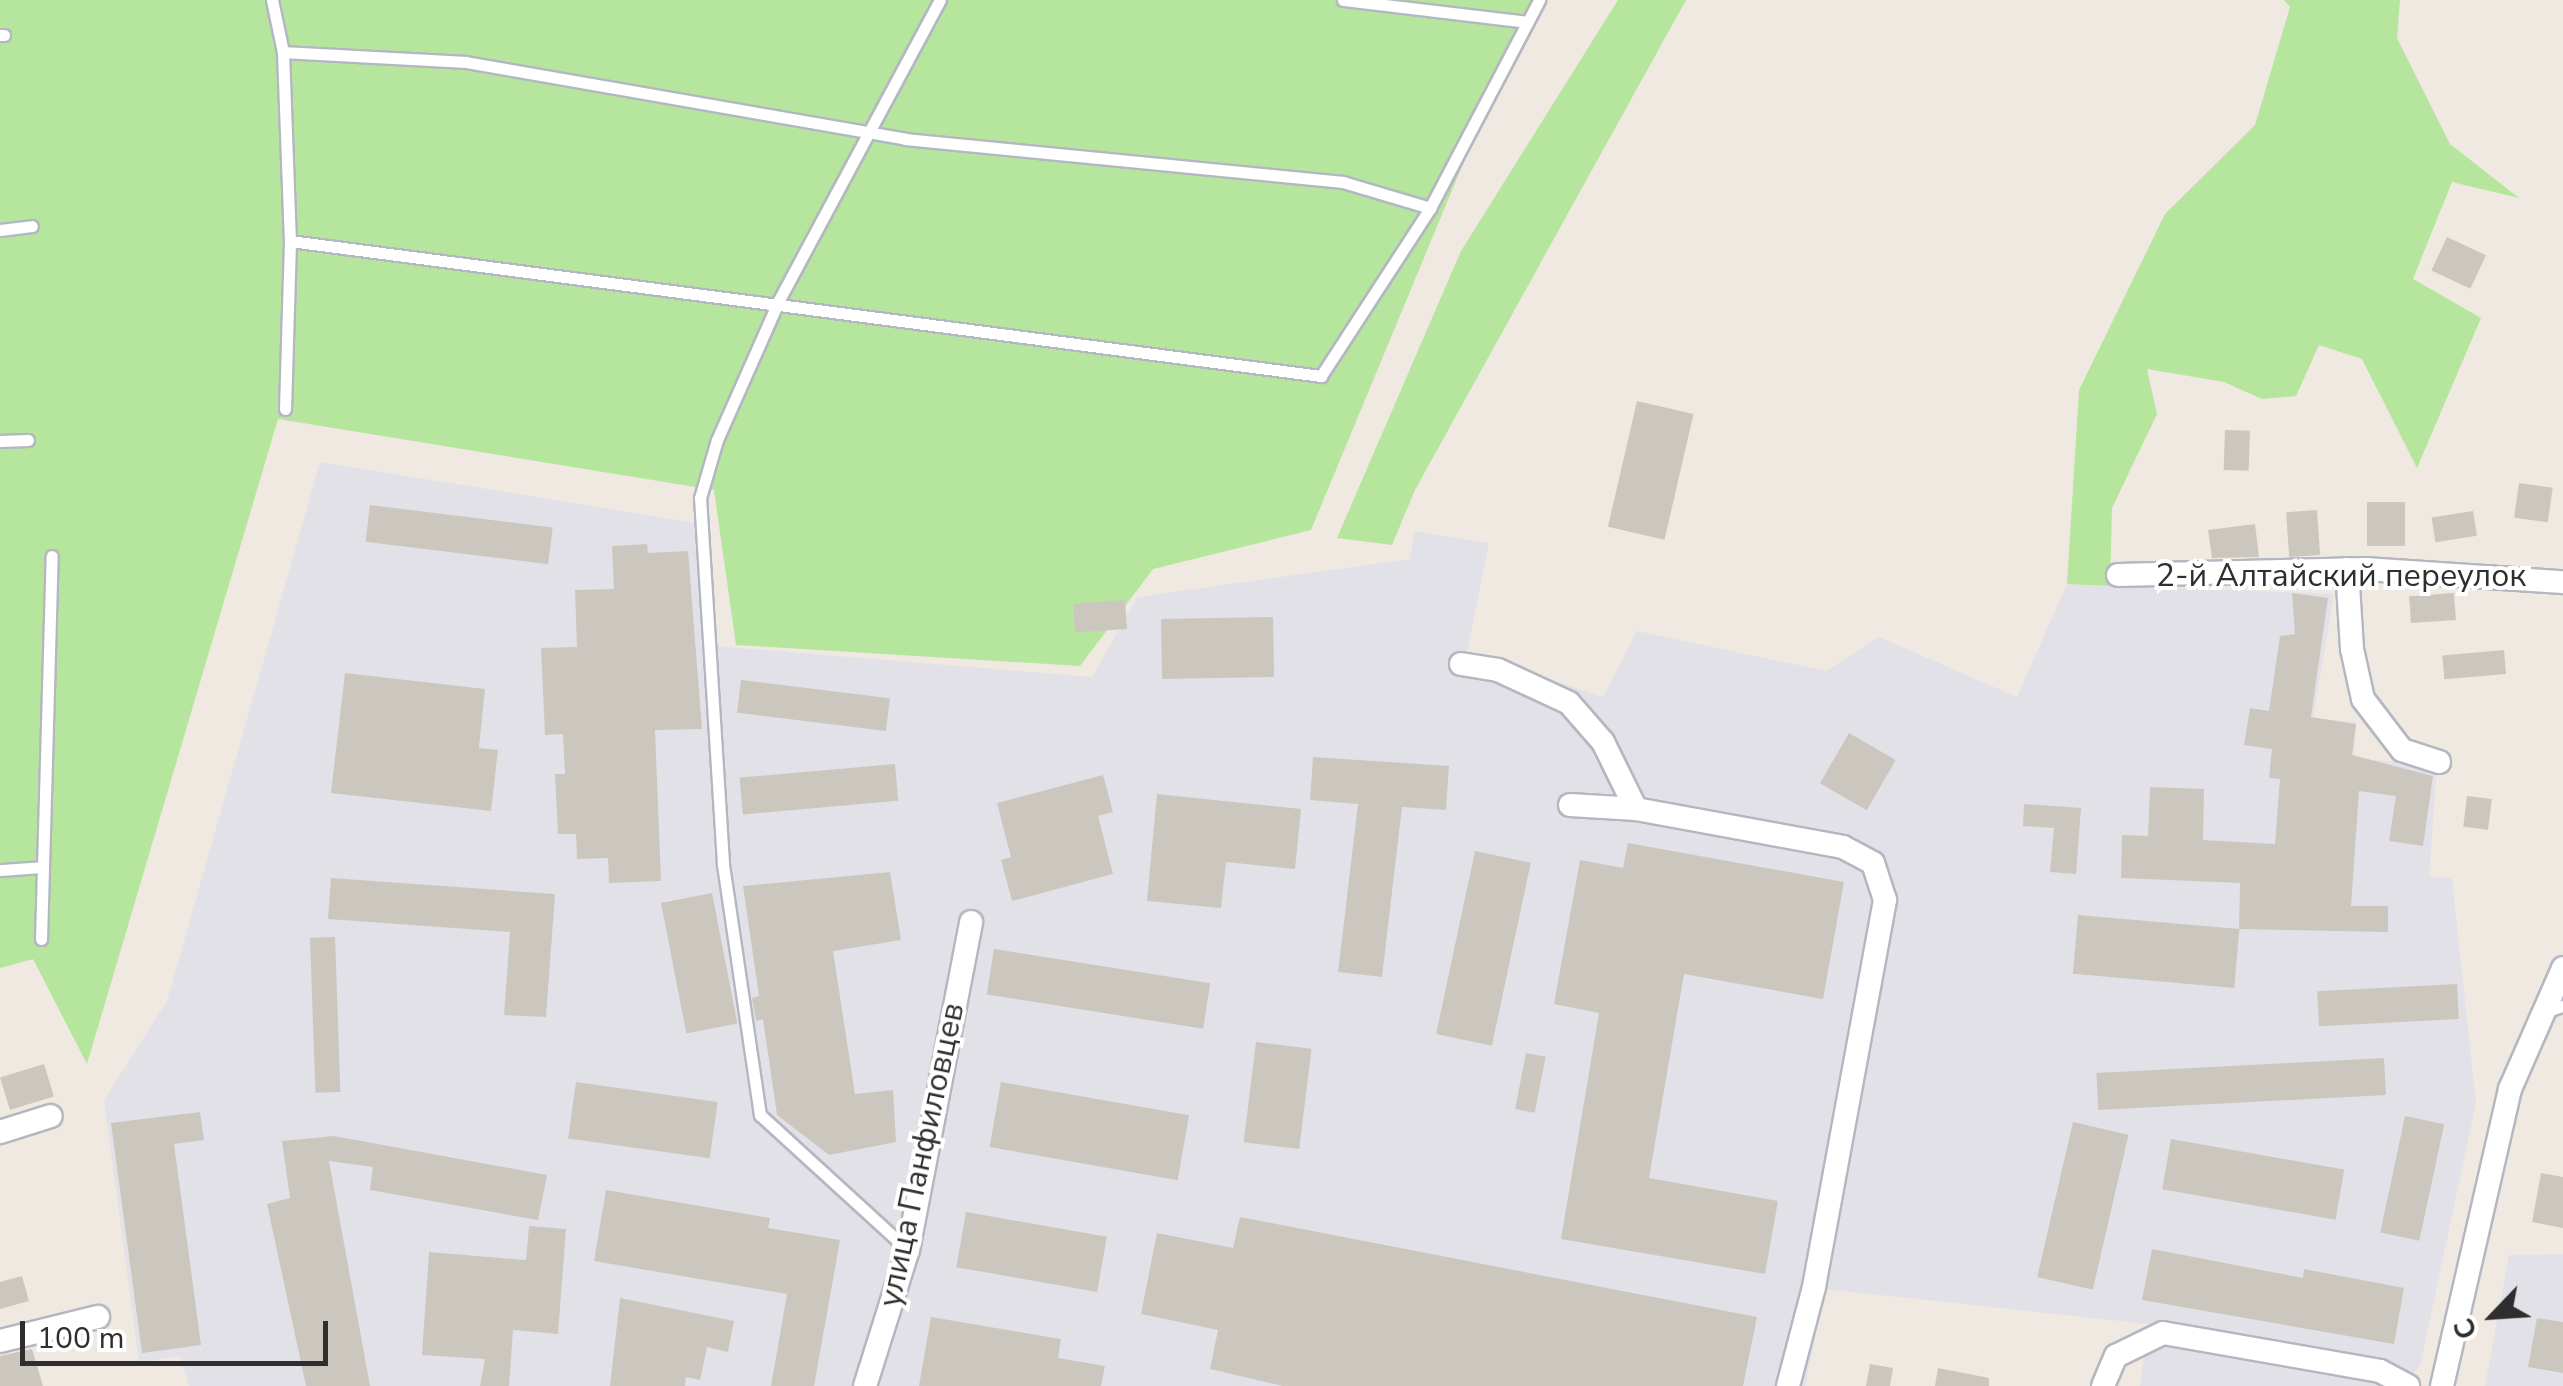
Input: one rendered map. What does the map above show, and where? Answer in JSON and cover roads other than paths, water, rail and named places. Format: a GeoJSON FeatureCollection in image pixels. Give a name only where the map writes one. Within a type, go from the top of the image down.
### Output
{"type":"FeatureCollection","features":[{"type":"Feature","properties":{"kind":"street","name":"2-й Алтайский переулок"},"geometry":{"type":"LineString","coordinates":[[2118,575],[2347,570],[2563,582]]}},
{"type":"Feature","properties":{"kind":"street"},"geometry":{"type":"LineString","coordinates":[[2347,570],[2352,649],[2364,699],[2402,750],[2439,762]]}},
{"type":"Feature","properties":{"kind":"street"},"geometry":{"type":"LineString","coordinates":[[1460,664],[1498,670],[1569,703],[1603,742],[1636,809]]}},
{"type":"Feature","properties":{"kind":"street"},"geometry":{"type":"LineString","coordinates":[[1570,805],[1636,809],[1843,847],[1873,863],[1885,900],[1814,1288],[1788,1386]]}},
{"type":"Feature","properties":{"kind":"street","name":"улица Панфиловцев"},"geometry":{"type":"LineString","coordinates":[[865,1386],[908,1250],[971,922]]}},
{"type":"Feature","properties":{"kind":"street"},"geometry":{"type":"LineString","coordinates":[[2442,1386],[2510,1088],[2553,1009],[2563,968]]}},
{"type":"Feature","properties":{"kind":"street"},"geometry":{"type":"LineString","coordinates":[[0,1132],[51,1116]]}},
{"type":"Feature","properties":{"kind":"street"},"geometry":{"type":"LineString","coordinates":[[0,1341],[98,1318]]}},
{"type":"Feature","properties":{"kind":"street"},"geometry":{"type":"LineString","coordinates":[[2103,1386],[2116,1356],[2163,1333],[2380,1371],[2408,1386]]}},
{"type":"Feature","properties":{"kind":"lane"},"geometry":{"type":"LineString","coordinates":[[272,0],[283,52],[290,241],[285,409]]}},
{"type":"Feature","properties":{"kind":"lane"},"geometry":{"type":"LineString","coordinates":[[908,1250],[760,1115],[723,863],[700,498],[717,440],[780,300],[940,0]]}},
{"type":"Feature","properties":{"kind":"lane"},"geometry":{"type":"LineString","coordinates":[[1343,0],[1527,22]]}},
{"type":"Feature","properties":{"kind":"lane"},"geometry":{"type":"LineString","coordinates":[[290,241],[780,300],[1321,376],[1430,208],[1539,0]]}},
{"type":"Feature","properties":{"kind":"lane"},"geometry":{"type":"LineString","coordinates":[[283,52],[466,62],[869,134],[1343,182],[1430,208]]}},
{"type":"Feature","properties":{"kind":"lane"},"geometry":{"type":"LineString","coordinates":[[0,230],[32,226]]}},
{"type":"Feature","properties":{"kind":"lane"},"geometry":{"type":"LineString","coordinates":[[0,441],[28,440]]}},
{"type":"Feature","properties":{"kind":"lane"},"geometry":{"type":"LineString","coordinates":[[41,938],[52,556]]}},
{"type":"Feature","properties":{"kind":"lane"},"geometry":{"type":"LineString","coordinates":[[0,870],[43,867]]}}]}
